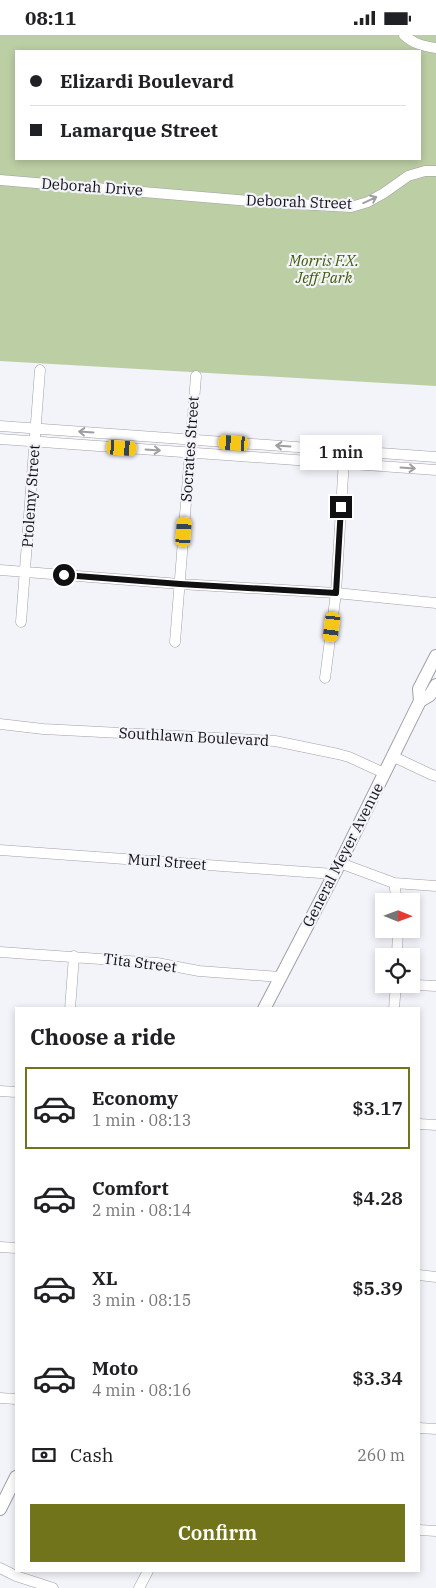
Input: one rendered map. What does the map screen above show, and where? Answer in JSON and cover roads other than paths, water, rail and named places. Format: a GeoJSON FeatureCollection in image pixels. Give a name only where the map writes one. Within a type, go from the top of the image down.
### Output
{"type":"FeatureCollection","features":[{"type":"Feature","properties":{"kind":"main road","name":"General Meyer Avenue"},"geometry":{"type":"LineString","coordinates":[[420,701],[419,689],[435,659]]}},
{"type":"Feature","properties":{"kind":"main road","name":"General Meyer Avenue"},"geometry":{"type":"LineString","coordinates":[[265,1007],[420,701],[430,695],[436,685]]}},
{"type":"Feature","properties":{"kind":"main road"},"geometry":{"type":"LineString","coordinates":[[1,1506],[15,1479]]}},
{"type":"Feature","properties":{"kind":"street"},"geometry":{"type":"LineString","coordinates":[[404,35],[410,41],[420,46],[436,48]]}},
{"type":"Feature","properties":{"kind":"street","name":"Deborah Street"},"geometry":{"type":"LineString","coordinates":[[183,194],[262,202],[351,207],[368,202],[408,176],[425,171],[436,171]]}},
{"type":"Feature","properties":{"kind":"street","name":"Deborah Drive"},"geometry":{"type":"LineString","coordinates":[[0,180],[183,194]]}},
{"type":"Feature","properties":{"kind":"street","name":"Ptolemy Street"},"geometry":{"type":"LineString","coordinates":[[21,622],[40,371]]}},
{"type":"Feature","properties":{"kind":"street","name":"Socrates Street"},"geometry":{"type":"LineString","coordinates":[[175,642],[196,376]]}},
{"type":"Feature","properties":{"kind":"street"},"geometry":{"type":"LineString","coordinates":[[0,426],[436,457]]}},
{"type":"Feature","properties":{"kind":"street"},"geometry":{"type":"LineString","coordinates":[[0,439],[436,470]]}},
{"type":"Feature","properties":{"kind":"street"},"geometry":{"type":"LineString","coordinates":[[325,678],[336,593],[344,451]]}},
{"type":"Feature","properties":{"kind":"street"},"geometry":{"type":"LineString","coordinates":[[0,570],[180,584],[336,593],[436,603]]}},
{"type":"Feature","properties":{"kind":"street","name":"Southlawn Boulevard"},"geometry":{"type":"LineString","coordinates":[[0,724],[43,729],[275,741],[349,757],[384,773]]}},
{"type":"Feature","properties":{"kind":"street"},"geometry":{"type":"LineString","coordinates":[[392,755],[436,776]]}},
{"type":"Feature","properties":{"kind":"street","name":"Murl Street"},"geometry":{"type":"LineString","coordinates":[[0,850],[337,868],[394,883],[436,886]]}},
{"type":"Feature","properties":{"kind":"street"},"geometry":{"type":"LineString","coordinates":[[394,883],[396,893]]}},
{"type":"Feature","properties":{"kind":"street","name":"Tita Street"},"geometry":{"type":"LineString","coordinates":[[0,952],[157,963],[199,971],[280,977]]}},
{"type":"Feature","properties":{"kind":"street"},"geometry":{"type":"LineString","coordinates":[[70,1007],[74,956]]}},
{"type":"Feature","properties":{"kind":"street"},"geometry":{"type":"LineString","coordinates":[[420,985],[436,986]]}},
{"type":"Feature","properties":{"kind":"street"},"geometry":{"type":"LineString","coordinates":[[394,1007],[395,993]]}},
{"type":"Feature","properties":{"kind":"street"},"geometry":{"type":"LineString","coordinates":[[0,1091],[15,1092]]}},
{"type":"Feature","properties":{"kind":"street"},"geometry":{"type":"LineString","coordinates":[[420,1124],[436,1125]]}},
{"type":"Feature","properties":{"kind":"street"},"geometry":{"type":"LineString","coordinates":[[0,1247],[15,1248]]}},
{"type":"Feature","properties":{"kind":"street"},"geometry":{"type":"LineString","coordinates":[[420,1275],[436,1277]]}},
{"type":"Feature","properties":{"kind":"street"},"geometry":{"type":"LineString","coordinates":[[0,1398],[15,1399]]}},
{"type":"Feature","properties":{"kind":"street"},"geometry":{"type":"LineString","coordinates":[[420,1428],[436,1429]]}},
{"type":"Feature","properties":{"kind":"street"},"geometry":{"type":"LineString","coordinates":[[420,1530],[436,1531]]}},
{"type":"Feature","properties":{"kind":"street"},"geometry":{"type":"LineString","coordinates":[[0,1568],[53,1588]]}},
{"type":"Feature","properties":{"kind":"street"},"geometry":{"type":"LineString","coordinates":[[140,1588],[148,1572]]}},
{"type":"Feature","properties":{"kind":"park label","name":"Morris F.X. Jeff Park"},"geometry":{"type":"Point","coordinates":[324,270]}}]}
